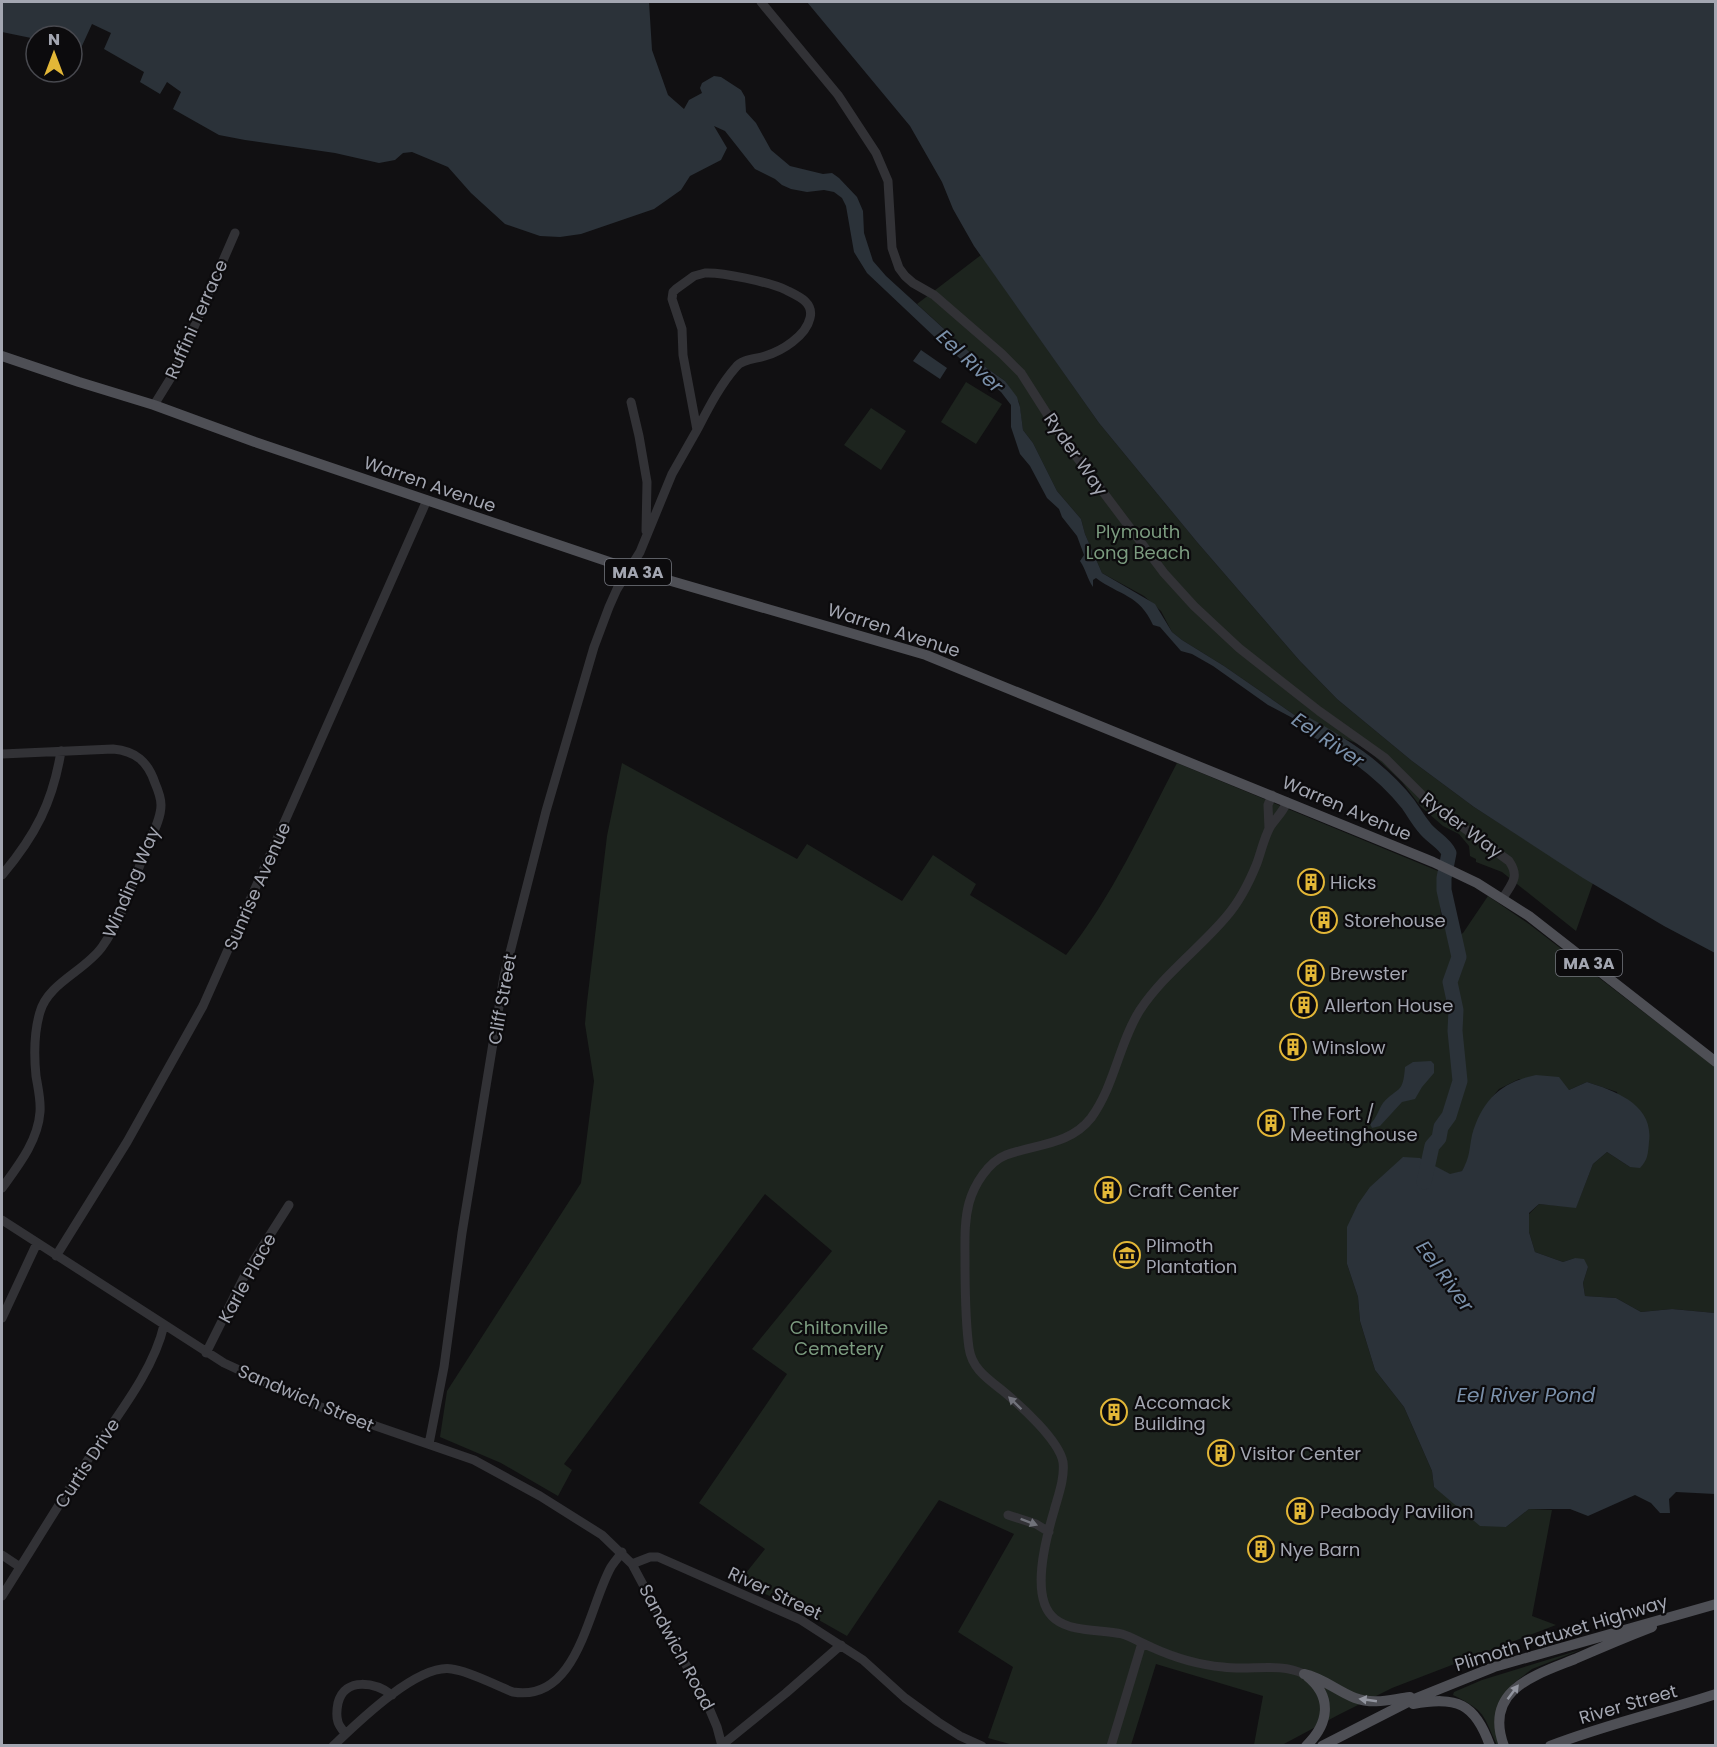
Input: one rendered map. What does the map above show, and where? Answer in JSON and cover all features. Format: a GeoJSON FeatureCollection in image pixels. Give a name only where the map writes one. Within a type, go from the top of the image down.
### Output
{"type":"FeatureCollection","features":[{"type":"Feature","properties":{"kind":"main road","name":"Warren Avenue"},"geometry":{"type":"LineString","coordinates":[[2,356],[154,405],[255,442],[630,569],[926,655],[1272,795],[1433,862],[1503,898],[1716,1062]]}},
{"type":"Feature","properties":{"kind":"main road","name":"Plimoth Patuxet Highway"},"geometry":{"type":"LineString","coordinates":[[1322,1746],[1426,1694],[1504,1664],[1712,1605]]}},
{"type":"Feature","properties":{"kind":"main road"},"geometry":{"type":"LineString","coordinates":[[1504,1746],[1499,1732],[1501,1714],[1507,1701],[1521,1682],[1712,1605]]}},
{"type":"Feature","properties":{"kind":"main road"},"geometry":{"type":"LineString","coordinates":[[1304,1674],[1316,1677],[1351,1696],[1364,1700],[1389,1701],[1426,1694]]}},
{"type":"Feature","properties":{"kind":"main road"},"geometry":{"type":"LineString","coordinates":[[1304,1674],[1319,1689],[1325,1708],[1323,1726],[1306,1746]]}},
{"type":"Feature","properties":{"kind":"main road","name":"River Street"},"geometry":{"type":"LineString","coordinates":[[1550,1746],[1587,1732],[1636,1720],[1716,1694]]}},
{"type":"Feature","properties":{"kind":"main road"},"geometry":{"type":"LineString","coordinates":[[1401,1706],[1441,1701],[1465,1707],[1480,1722],[1490,1746]]}},
{"type":"Feature","properties":{"kind":"street","name":"Ryder Way"},"geometry":{"type":"LineString","coordinates":[[761,2],[838,95],[876,153],[884,169],[889,190],[892,248],[904,276],[934,295],[1021,373],[1063,439],[1164,573],[1194,606],[1239,648],[1319,711],[1385,758],[1430,803],[1509,861],[1514,869],[1515,879],[1503,898]]}},
{"type":"Feature","properties":{"kind":"street","name":"Ruffini Terrace"},"geometry":{"type":"LineString","coordinates":[[154,405],[176,371],[235,233]]}},
{"type":"Feature","properties":{"kind":"street","name":"Cliff Street"},"geometry":{"type":"LineString","coordinates":[[429,1444],[444,1368],[462,1233],[508,958],[546,812],[594,647],[613,598],[646,536],[672,474],[697,430],[717,394],[738,364],[772,353],[802,333],[811,315],[804,300],[775,285],[716,273],[693,276],[673,292],[672,302],[682,329],[683,355],[697,430]]}},
{"type":"Feature","properties":{"kind":"street"},"geometry":{"type":"LineString","coordinates":[[631,402],[647,482],[646,536]]}},
{"type":"Feature","properties":{"kind":"street","name":"Sunrise Avenue"},"geometry":{"type":"LineString","coordinates":[[56,1256],[127,1142],[203,1006],[427,500]]}},
{"type":"Feature","properties":{"kind":"street","name":"Winding Way"},"geometry":{"type":"LineString","coordinates":[[2,754],[113,748],[136,755],[146,763],[160,797],[160,812],[129,895],[104,945],[42,1005],[36,1033],[40,1111],[38,1125],[28,1148],[2,1188]]}},
{"type":"Feature","properties":{"kind":"street"},"geometry":{"type":"LineString","coordinates":[[2,875],[30,837],[48,806],[55,785],[61,751]]}},
{"type":"Feature","properties":{"kind":"street"},"geometry":{"type":"LineString","coordinates":[[1269,828],[1268,805],[1272,795]]}},
{"type":"Feature","properties":{"kind":"street"},"geometry":{"type":"LineString","coordinates":[[1287,802],[1283,811],[1269,828],[1251,877],[1238,902],[1220,925],[1142,1007],[1130,1031],[1109,1086],[1089,1119],[1066,1138],[1002,1157],[981,1178],[969,1204],[965,1223],[969,1348],[974,1363],[983,1376],[1008,1396],[1050,1437],[1061,1455],[1062,1482],[1049,1532],[1041,1588],[1044,1602],[1051,1616],[1068,1625],[1124,1634],[1172,1655],[1221,1667],[1284,1668],[1304,1674]]}},
{"type":"Feature","properties":{"kind":"street","name":"Karle Place"},"geometry":{"type":"LineString","coordinates":[[206,1353],[248,1271],[289,1205]]}},
{"type":"Feature","properties":{"kind":"street","name":"Sandwich Street"},"geometry":{"type":"LineString","coordinates":[[2,1220],[206,1353],[302,1400],[368,1425],[474,1460],[592,1529],[622,1552]]}},
{"type":"Feature","properties":{"kind":"street"},"geometry":{"type":"LineString","coordinates":[[2,1318],[37,1243]]}},
{"type":"Feature","properties":{"kind":"street","name":"Curtis Drive"},"geometry":{"type":"LineString","coordinates":[[2,1596],[150,1362],[164,1325]]}},
{"type":"Feature","properties":{"kind":"street"},"geometry":{"type":"LineString","coordinates":[[1008,1515],[1036,1524],[1049,1532]]}},
{"type":"Feature","properties":{"kind":"street"},"geometry":{"type":"LineString","coordinates":[[333,1746],[392,1695],[426,1672],[440,1668],[452,1668],[522,1694],[532,1693],[553,1684],[567,1669],[592,1617],[612,1564],[622,1552]]}},
{"type":"Feature","properties":{"kind":"street","name":"Sandwich Road"},"geometry":{"type":"LineString","coordinates":[[622,1552],[633,1564],[709,1708],[722,1745]]}},
{"type":"Feature","properties":{"kind":"street"},"geometry":{"type":"LineString","coordinates":[[2,1555],[20,1567]]}},
{"type":"Feature","properties":{"kind":"street","name":"River Street"},"geometry":{"type":"LineString","coordinates":[[633,1564],[650,1557],[658,1557],[801,1620],[867,1662],[905,1698],[930,1717],[953,1732],[982,1746]]}},
{"type":"Feature","properties":{"kind":"street"},"geometry":{"type":"LineString","coordinates":[[1111,1746],[1142,1643]]}},
{"type":"Feature","properties":{"kind":"street"},"geometry":{"type":"LineString","coordinates":[[722,1745],[841,1645]]}},
{"type":"Feature","properties":{"kind":"street"},"geometry":{"type":"LineString","coordinates":[[345,1734],[338,1721],[337,1708],[340,1698],[350,1687],[360,1683],[373,1684],[392,1695]]}},
{"type":"Feature","properties":{"kind":"green space","name":"Plymouth Long Beach"},"geometry":{"type":"Polygon","coordinates":[[[981,255],[1099,423],[1197,542],[1299,660],[1337,699],[1412,761],[1474,807],[1593,883],[1576,931],[1502,872],[1476,862],[1476,859],[1470,856],[1469,846],[1459,834],[1443,826],[1421,807],[1402,782],[1370,752],[1356,743],[1299,718],[1182,640],[1172,632],[1161,611],[1144,596],[1102,573],[1081,519],[1057,491],[1033,443],[1023,430],[1019,402],[1005,381],[988,369],[917,304],[981,255]]]}},
{"type":"Feature","properties":{"kind":"green space"},"geometry":{"type":"Polygon","coordinates":[[[966,382],[1002,404],[976,444],[941,422],[966,382]]]}},
{"type":"Feature","properties":{"kind":"green space"},"geometry":{"type":"Polygon","coordinates":[[[871,408],[906,431],[881,470],[844,445],[871,408]]]}},
{"type":"Feature","properties":{"kind":"green space","name":"Plimoth Plantation"},"geometry":{"type":"Polygon","coordinates":[[[622,763],[797,859],[807,844],[902,901],[933,855],[976,884],[970,895],[1066,955],[1083,933],[1112,886],[1177,763],[1438,871],[1441,917],[1450,941],[1463,933],[1488,896],[1529,924],[1715,1067],[1715,1313],[1672,1309],[1641,1312],[1616,1298],[1585,1296],[1583,1283],[1588,1267],[1575,1258],[1563,1262],[1535,1252],[1529,1232],[1529,1214],[1539,1204],[1576,1207],[1593,1164],[1607,1152],[1630,1167],[1617,1092],[1587,1082],[1569,1090],[1519,1079],[1499,1089],[1486,1105],[1473,1134],[1469,1159],[1462,1171],[1450,1175],[1420,1158],[1347,1264],[1358,1297],[1360,1321],[1375,1370],[1404,1407],[1432,1471],[1434,1487],[1506,1527],[1529,1509],[1552,1510],[1532,1616],[1556,1625],[1392,1688],[1282,1745],[1254,1745],[1263,1696],[1156,1664],[1131,1745],[1013,1745],[988,1738],[1013,1667],[958,1632],[1014,1534],[939,1500],[847,1636],[794,1606],[738,1583],[765,1549],[699,1503],[787,1374],[752,1349],[832,1251],[765,1194],[564,1464],[572,1470],[558,1496],[501,1463],[440,1437],[447,1391],[581,1183],[594,1081],[585,1024],[587,1002],[607,836],[622,763]]]}},
{"type":"Feature","properties":{"kind":"green space"},"geometry":{"type":"Polygon","coordinates":[[[1583,1649],[1532,1669],[1514,1683],[1503,1698],[1496,1731],[1499,1745],[1478,1710],[1453,1695],[1454,1692],[1482,1680],[1583,1649]]]}},
{"type":"Feature","properties":{"kind":"water"},"geometry":{"type":"Polygon","coordinates":[[[2,2],[649,2],[652,50],[668,95],[684,109],[689,100],[702,93],[700,88],[702,83],[714,76],[721,77],[741,90],[745,97],[746,112],[756,123],[771,150],[790,166],[823,174],[832,173],[839,178],[857,197],[863,211],[864,233],[873,261],[886,276],[988,369],[1005,381],[1017,397],[1023,430],[1033,443],[1057,491],[1081,519],[1102,573],[1155,604],[1172,632],[1182,640],[1224,666],[1319,732],[1268,705],[1213,666],[1192,654],[1181,651],[1160,627],[1153,625],[1142,607],[1135,601],[1096,578],[1093,580],[1093,587],[1080,561],[1084,555],[1077,536],[1062,517],[1059,509],[1047,498],[1030,466],[1020,454],[1011,427],[1011,405],[1001,392],[940,342],[867,273],[854,252],[846,206],[842,198],[834,192],[824,190],[807,192],[782,185],[755,169],[725,131],[714,126],[727,148],[721,160],[690,176],[681,190],[654,209],[581,234],[560,237],[540,236],[505,224],[471,193],[448,167],[412,152],[403,153],[395,160],[379,163],[335,153],[219,135],[173,109],[181,92],[167,82],[160,94],[140,82],[144,72],[104,49],[111,33],[92,24],[84,41],[84,24],[24,24],[24,37],[2,32],[2,2]]]}},
{"type":"Feature","properties":{"kind":"water"},"geometry":{"type":"Polygon","coordinates":[[[807,2],[1715,2],[1715,953],[1583,878],[1474,807],[1412,761],[1337,699],[1299,660],[1197,542],[1099,423],[974,246],[953,209],[942,182],[910,126],[807,2]]]}},
{"type":"Feature","properties":{"kind":"water"},"geometry":{"type":"Polygon","coordinates":[[[921,350],[947,368],[940,379],[913,361],[921,350]]]}},
{"type":"Feature","properties":{"kind":"water"},"geometry":{"type":"Polygon","coordinates":[[[1431,1061],[1434,1064],[1434,1073],[1415,1099],[1402,1102],[1380,1126],[1372,1128],[1370,1124],[1383,1103],[1401,1086],[1405,1067],[1413,1062],[1431,1061]]]}},
{"type":"Feature","properties":{"kind":"water","name":"Eel River Pond"},"geometry":{"type":"Polygon","coordinates":[[[1536,1075],[1559,1077],[1569,1090],[1587,1082],[1621,1095],[1639,1109],[1646,1118],[1649,1142],[1646,1159],[1640,1168],[1630,1167],[1607,1152],[1593,1164],[1576,1208],[1539,1204],[1529,1213],[1529,1232],[1535,1252],[1563,1262],[1575,1258],[1584,1259],[1588,1267],[1583,1283],[1585,1296],[1616,1298],[1641,1312],[1672,1309],[1715,1313],[1715,1494],[1676,1492],[1669,1499],[1670,1513],[1660,1513],[1651,1503],[1635,1495],[1588,1516],[1570,1509],[1529,1509],[1506,1527],[1480,1526],[1434,1487],[1432,1471],[1404,1407],[1375,1370],[1360,1321],[1358,1297],[1347,1264],[1347,1227],[1358,1204],[1370,1187],[1403,1157],[1420,1158],[1450,1174],[1462,1171],[1468,1157],[1476,1123],[1487,1102],[1513,1082],[1536,1075]]]}},
{"type":"Feature","properties":{"kind":"waterway","name":"Eel River"},"geometry":{"type":"LineString","coordinates":[[1302,722],[1345,748],[1385,779],[1408,804],[1427,831],[1449,853],[1444,890],[1459,957],[1450,982],[1456,1010],[1455,1031],[1460,1081],[1449,1116],[1441,1127],[1439,1138],[1432,1146],[1424,1182]]}},
{"type":"Feature","properties":{"kind":"place","name":"Hicks"},"geometry":{"type":"Point","coordinates":[1311,882]}},
{"type":"Feature","properties":{"kind":"place","name":"Storehouse"},"geometry":{"type":"Point","coordinates":[1324,920]}},
{"type":"Feature","properties":{"kind":"place","name":"Brewster"},"geometry":{"type":"Point","coordinates":[1311,973]}},
{"type":"Feature","properties":{"kind":"place","name":"Allerton House"},"geometry":{"type":"Point","coordinates":[1304,1005]}},
{"type":"Feature","properties":{"kind":"place","name":"Winslow"},"geometry":{"type":"Point","coordinates":[1293,1047]}},
{"type":"Feature","properties":{"kind":"place","name":"The Fort / Meetinghouse"},"geometry":{"type":"Point","coordinates":[1271,1123]}},
{"type":"Feature","properties":{"kind":"place","name":"Craft Center"},"geometry":{"type":"Point","coordinates":[1108,1190]}},
{"type":"Feature","properties":{"kind":"place","name":"Plimoth Plantation"},"geometry":{"type":"Point","coordinates":[1127,1255]}},
{"type":"Feature","properties":{"kind":"place","name":"Accomack Building"},"geometry":{"type":"Point","coordinates":[1114,1412]}},
{"type":"Feature","properties":{"kind":"place","name":"Visitor Center"},"geometry":{"type":"Point","coordinates":[1221,1453]}},
{"type":"Feature","properties":{"kind":"place","name":"Peabody Pavilion"},"geometry":{"type":"Point","coordinates":[1300,1511]}},
{"type":"Feature","properties":{"kind":"place","name":"Nye Barn"},"geometry":{"type":"Point","coordinates":[1261,1549]}},
{"type":"Feature","properties":{"kind":"park label","name":"Chiltonville Cemetery"},"geometry":{"type":"Point","coordinates":[839,1337]}}]}
